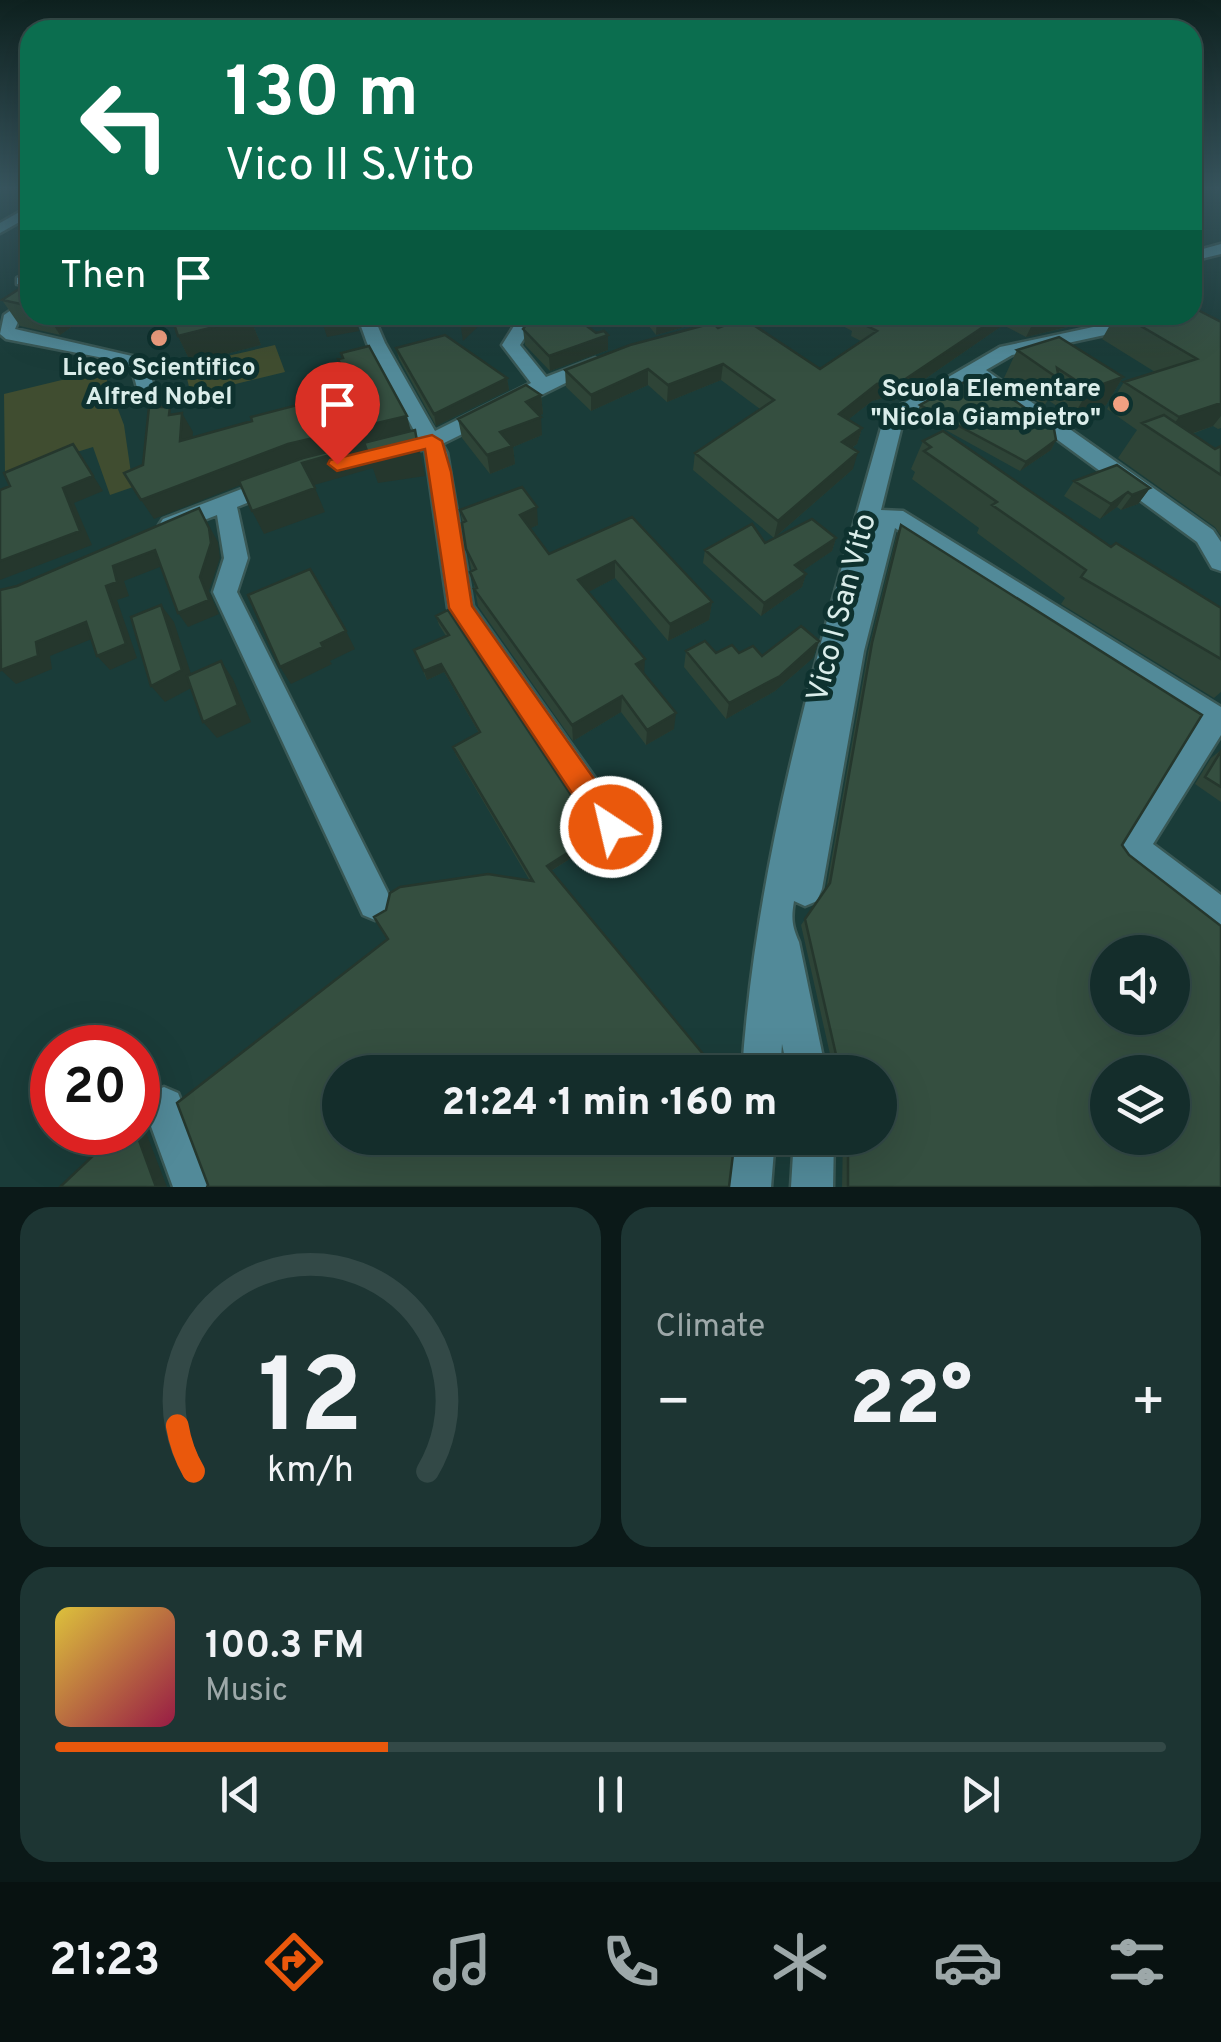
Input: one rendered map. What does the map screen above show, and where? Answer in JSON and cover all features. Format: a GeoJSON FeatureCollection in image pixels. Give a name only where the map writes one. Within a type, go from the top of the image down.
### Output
{"type":"FeatureCollection","features":[{"type":"Feature","properties":{"kind":"street"},"geometry":{"type":"LineString","coordinates":[[20,309],[12,315],[6,330],[12,336],[140,363],[148,398]]}},
{"type":"Feature","properties":{"kind":"street"},"geometry":{"type":"LineString","coordinates":[[369,325],[432,441],[441,472],[461,608],[611,827]]}},
{"type":"Feature","properties":{"kind":"street"},"geometry":{"type":"LineString","coordinates":[[522,325],[511,346],[542,385]]}},
{"type":"Feature","properties":{"kind":"street"},"geometry":{"type":"LineString","coordinates":[[701,333],[735,325]]}},
{"type":"Feature","properties":{"kind":"street","name":"Vico I San Vito"},"geometry":{"type":"LineString","coordinates":[[763,1055],[776,913],[806,749],[895,414],[1006,351],[1122,325]]}},
{"type":"Feature","properties":{"kind":"street"},"geometry":{"type":"LineString","coordinates":[[156,531],[298,475],[432,441],[542,385],[622,354]]}},
{"type":"Feature","properties":{"kind":"street"},"geometry":{"type":"LineString","coordinates":[[974,369],[1205,536],[1221,562]]}},
{"type":"Feature","properties":{"kind":"street"},"geometry":{"type":"LineString","coordinates":[[876,486],[1156,668],[1219,714]]}},
{"type":"Feature","properties":{"kind":"street"},"geometry":{"type":"LineString","coordinates":[[224,502],[238,555],[237,572],[225,592],[375,903]]}},
{"type":"Feature","properties":{"kind":"street"},"geometry":{"type":"LineString","coordinates":[[805,889],[851,651],[886,516],[895,517],[1219,714]]}},
{"type":"Feature","properties":{"kind":"street"},"geometry":{"type":"LineString","coordinates":[[1219,714],[1132,848],[1221,916]]}},
{"type":"Feature","properties":{"kind":"street"},"geometry":{"type":"LineString","coordinates":[[776,913],[804,1055]]}},
{"type":"Feature","properties":{"kind":"street"},"geometry":{"type":"LineString","coordinates":[[164,1107],[194,1187]]}},
{"type":"Feature","properties":{"kind":"street"},"geometry":{"type":"LineString","coordinates":[[750,1187],[753,1155]]}},
{"type":"Feature","properties":{"kind":"street"},"geometry":{"type":"LineString","coordinates":[[812,1187],[813,1155]]}},
{"type":"Feature","properties":{"kind":"green space"},"geometry":{"type":"Polygon","coordinates":[[[275,345],[285,372],[191,395],[184,366],[275,345]]]}},
{"type":"Feature","properties":{"kind":"green space"},"geometry":{"type":"Polygon","coordinates":[[[103,370],[124,425],[133,487],[110,495],[93,447],[5,474],[4,394],[103,370]]]}},
{"type":"Feature","properties":{"kind":"building"},"geometry":{"type":"Polygon","coordinates":[[[20,288],[20,304],[2,300],[20,288]]]}},
{"type":"Feature","properties":{"kind":"building"},"geometry":{"type":"Polygon","coordinates":[[[1202,312],[1221,322],[1221,403],[1179,417],[1124,382],[1197,359],[1139,325],[1202,325],[1202,312]]]}},
{"type":"Feature","properties":{"kind":"building"},"geometry":{"type":"Polygon","coordinates":[[[174,325],[222,325],[178,336],[174,325]]]}},
{"type":"Feature","properties":{"kind":"building"},"geometry":{"type":"Polygon","coordinates":[[[526,325],[585,325],[596,333],[604,331],[608,335],[549,356],[523,329],[526,325]]]}},
{"type":"Feature","properties":{"kind":"building"},"geometry":{"type":"Polygon","coordinates":[[[705,325],[718,328],[754,325],[820,369],[877,331],[865,325],[986,325],[898,384],[877,384],[839,414],[862,428],[842,442],[858,452],[778,521],[695,453],[774,400],[723,364],[668,385],[648,369],[591,395],[565,370],[630,345],[705,325]]]}},
{"type":"Feature","properties":{"kind":"building"},"geometry":{"type":"Polygon","coordinates":[[[445,335],[507,378],[434,414],[396,348],[445,335]]]}},
{"type":"Feature","properties":{"kind":"building"},"geometry":{"type":"Polygon","coordinates":[[[1059,337],[1123,377],[1089,389],[1057,368],[1059,379],[1017,350],[1059,337]]]}},
{"type":"Feature","properties":{"kind":"building"},"geometry":{"type":"Polygon","coordinates":[[[369,346],[407,416],[288,444],[141,500],[124,473],[143,465],[149,407],[170,407],[169,415],[182,413],[180,441],[252,421],[251,417],[352,391],[338,359],[343,358],[341,353],[369,346]]]}},
{"type":"Feature","properties":{"kind":"building"},"geometry":{"type":"Polygon","coordinates":[[[982,377],[1054,429],[1056,440],[1026,462],[920,405],[956,385],[982,377]]]}},
{"type":"Feature","properties":{"kind":"building"},"geometry":{"type":"Polygon","coordinates":[[[526,385],[541,395],[526,402],[541,417],[500,432],[512,446],[487,455],[458,419],[526,385]]]}},
{"type":"Feature","properties":{"kind":"building"},"geometry":{"type":"Polygon","coordinates":[[[1164,415],[1215,449],[1221,446],[1221,475],[1142,423],[1164,415]]]}},
{"type":"Feature","properties":{"kind":"building"},"geometry":{"type":"Polygon","coordinates":[[[415,430],[419,452],[370,460],[365,445],[302,463],[315,488],[252,511],[239,481],[303,458],[415,430]]]}},
{"type":"Feature","properties":{"kind":"building"},"geometry":{"type":"Polygon","coordinates":[[[943,431],[1111,547],[1116,543],[1221,608],[1221,659],[1081,577],[1086,570],[992,505],[997,502],[924,451],[931,447],[923,441],[943,431]]]}},
{"type":"Feature","properties":{"kind":"building"},"geometry":{"type":"Polygon","coordinates":[[[73,444],[93,476],[63,488],[80,531],[0,561],[0,490],[10,486],[4,473],[73,444]]]}},
{"type":"Feature","properties":{"kind":"building"},"geometry":{"type":"Polygon","coordinates":[[[1117,465],[1150,488],[1132,495],[1128,492],[1111,504],[1074,481],[1117,465]]]}},
{"type":"Feature","properties":{"kind":"building"},"geometry":{"type":"Polygon","coordinates":[[[522,487],[537,507],[520,515],[549,554],[632,517],[712,602],[670,624],[615,561],[578,580],[645,659],[636,664],[676,713],[647,730],[622,696],[572,725],[474,589],[477,588],[470,572],[476,569],[466,549],[462,523],[466,521],[460,510],[522,487]]]}},
{"type":"Feature","properties":{"kind":"building"},"geometry":{"type":"Polygon","coordinates":[[[199,508],[211,543],[200,577],[209,600],[178,613],[155,550],[113,566],[117,582],[106,586],[126,644],[97,656],[86,622],[36,642],[38,656],[1,670],[0,590],[199,508]]]}},
{"type":"Feature","properties":{"kind":"building"},"geometry":{"type":"Polygon","coordinates":[[[812,519],[836,538],[795,565],[806,574],[764,603],[705,550],[752,524],[765,543],[812,519]]]}},
{"type":"Feature","properties":{"kind":"building"},"geometry":{"type":"Polygon","coordinates":[[[901,525],[1202,715],[1122,845],[1129,855],[1221,926],[1221,1187],[848,1187],[848,1155],[897,1155],[897,1055],[836,1055],[805,919],[830,883],[872,643],[901,525]]]}},
{"type":"Feature","properties":{"kind":"building"},"geometry":{"type":"Polygon","coordinates":[[[310,569],[346,631],[321,643],[323,647],[280,667],[248,595],[310,569]]]}},
{"type":"Feature","properties":{"kind":"building"},"geometry":{"type":"Polygon","coordinates":[[[161,605],[182,670],[151,686],[131,617],[161,605]]]}},
{"type":"Feature","properties":{"kind":"building"},"geometry":{"type":"Polygon","coordinates":[[[448,610],[597,834],[547,866],[704,1055],[322,1055],[322,1155],[733,1155],[729,1187],[207,1187],[177,1103],[388,939],[374,917],[386,910],[390,893],[400,887],[488,874],[533,881],[453,747],[480,732],[441,664],[424,671],[414,650],[449,635],[436,616],[448,610]]]}},
{"type":"Feature","properties":{"kind":"building"},"geometry":{"type":"Polygon","coordinates":[[[801,626],[819,641],[780,676],[729,703],[686,651],[705,641],[716,653],[732,645],[739,653],[753,646],[762,656],[801,626]]]}},
{"type":"Feature","properties":{"kind":"building"},"geometry":{"type":"Polygon","coordinates":[[[221,661],[238,705],[203,722],[187,676],[221,661]]]}},
{"type":"Feature","properties":{"kind":"building"},"geometry":{"type":"Polygon","coordinates":[[[1221,751],[1221,787],[1205,777],[1221,751]]]}},
{"type":"Feature","properties":{"kind":"building"},"geometry":{"type":"Polygon","coordinates":[[[94,1155],[144,1155],[156,1187],[60,1187],[94,1155]]]}},
{"type":"Feature","properties":{"kind":"place","name":"Liceo Scientifico Alfred Nobel"},"geometry":{"type":"Point","coordinates":[159,338]}},
{"type":"Feature","properties":{"kind":"place","name":"Scuola Elementare \"Nicola Giampietro\""},"geometry":{"type":"Point","coordinates":[1121,404]}},
{"type":"Feature","properties":{"kind":"route"},"geometry":{"type":"LineString","coordinates":[[337,464],[432,441],[441,472],[461,608],[611,827]]}}]}
